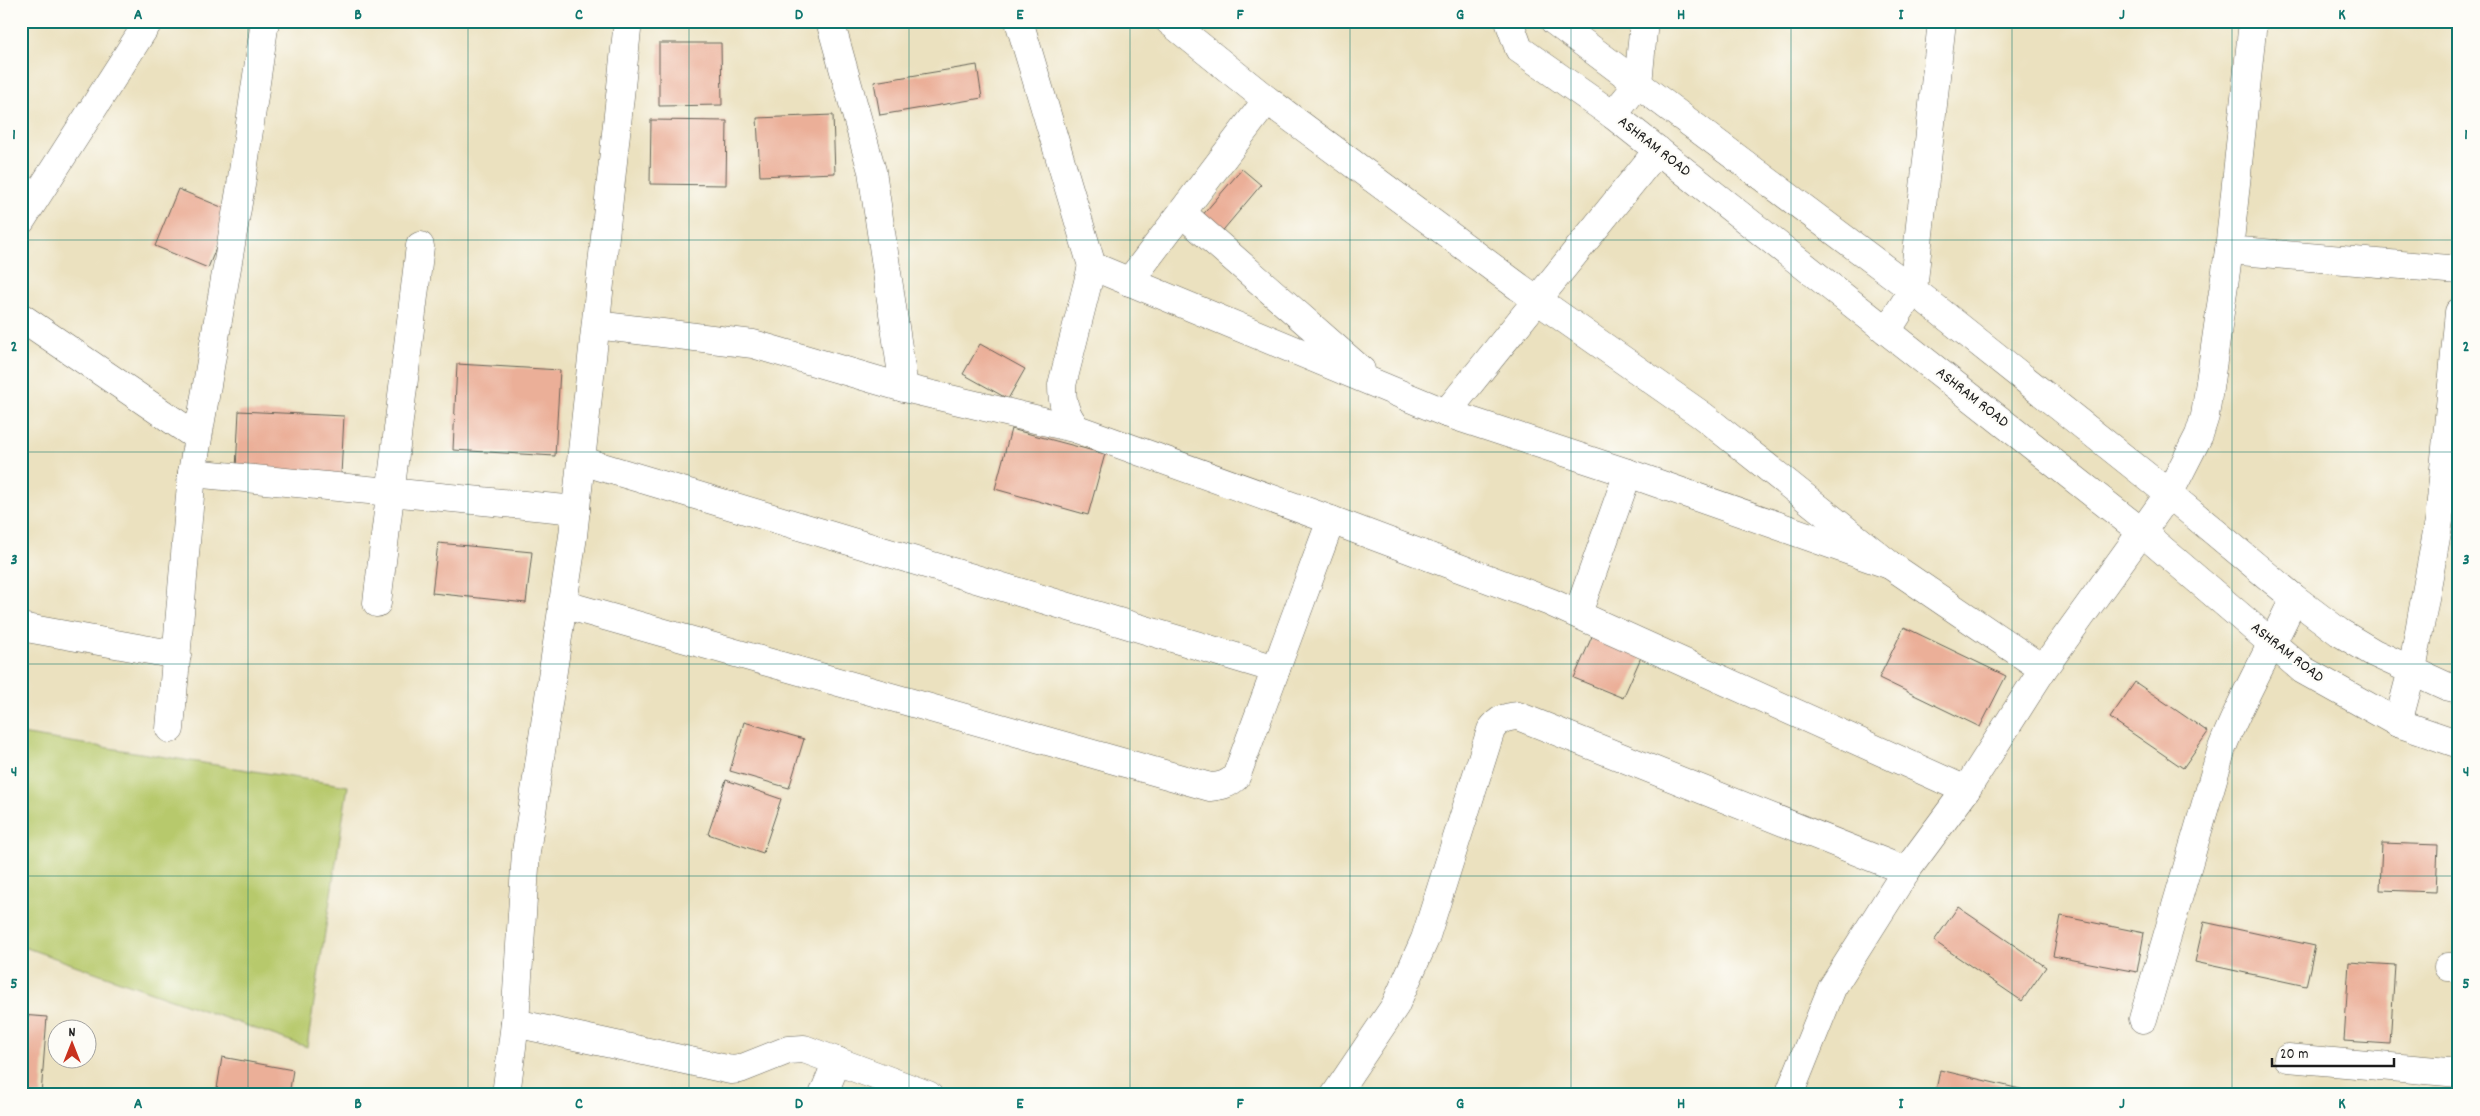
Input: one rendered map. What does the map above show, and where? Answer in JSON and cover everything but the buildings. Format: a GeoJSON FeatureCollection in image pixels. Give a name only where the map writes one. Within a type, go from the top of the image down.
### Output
{"type":"FeatureCollection","features":[{"type":"Feature","properties":{"kind":"street"},"geometry":{"type":"LineString","coordinates":[[21,221],[149,21]]}},
{"type":"Feature","properties":{"kind":"street"},"geometry":{"type":"LineString","coordinates":[[170,729],[192,473],[241,185],[265,21]]}},
{"type":"Feature","properties":{"kind":"street"},"geometry":{"type":"LineString","coordinates":[[506,1095],[515,1023],[526,852],[576,510],[628,21]]}},
{"type":"Feature","properties":{"kind":"street"},"geometry":{"type":"LineString","coordinates":[[830,21],[872,171],[904,388]]}},
{"type":"Feature","properties":{"kind":"street"},"geometry":{"type":"LineString","coordinates":[[1020,21],[1092,266],[1062,384],[1062,404],[1068,418],[1077,429]]}},
{"type":"Feature","properties":{"kind":"street"},"geometry":{"type":"LineString","coordinates":[[1169,21],[1267,100],[1537,300],[1703,416],[1890,565],[2043,669]]}},
{"type":"Feature","properties":{"kind":"street","name":"ASHRAM ROAD"},"geometry":{"type":"LineString","coordinates":[[1509,21],[1519,49],[1613,114],[2143,533],[2304,670],[2398,723],[2459,744]]}},
{"type":"Feature","properties":{"kind":"street"},"geometry":{"type":"LineString","coordinates":[[1554,21],[1913,290],[2170,494],[2294,598],[2339,632],[2374,653],[2446,686],[2459,689]]}},
{"type":"Feature","properties":{"kind":"street"},"geometry":{"type":"LineString","coordinates":[[1613,114],[1638,84],[1644,21]]}},
{"type":"Feature","properties":{"kind":"street"},"geometry":{"type":"LineString","coordinates":[[1887,331],[1913,290],[1942,21]]}},
{"type":"Feature","properties":{"kind":"street"},"geometry":{"type":"LineString","coordinates":[[1789,1095],[1832,988],[1906,871],[1966,790],[2043,669],[2170,494],[2199,435],[2205,416],[2229,250],[2254,21]]}},
{"type":"Feature","properties":{"kind":"street"},"geometry":{"type":"LineString","coordinates":[[1129,282],[1267,100]]}},
{"type":"Feature","properties":{"kind":"street"},"geometry":{"type":"LineString","coordinates":[[1446,413],[1658,150]]}},
{"type":"Feature","properties":{"kind":"street"},"geometry":{"type":"LineString","coordinates":[[1182,213],[1377,384]]}},
{"type":"Feature","properties":{"kind":"street"},"geometry":{"type":"LineString","coordinates":[[377,603],[420,246]]}},
{"type":"Feature","properties":{"kind":"street"},"geometry":{"type":"LineString","coordinates":[[2229,250],[2459,270]]}},
{"type":"Feature","properties":{"kind":"street"},"geometry":{"type":"LineString","coordinates":[[1092,266],[1446,413],[1628,473],[1890,565]]}},
{"type":"Feature","properties":{"kind":"street"},"geometry":{"type":"LineString","coordinates":[[2398,723],[2449,522],[2459,312]]}},
{"type":"Feature","properties":{"kind":"street"},"geometry":{"type":"LineString","coordinates":[[21,317],[197,437]]}},
{"type":"Feature","properties":{"kind":"street"},"geometry":{"type":"LineString","coordinates":[[596,325],[753,344],[904,388],[1077,429],[1331,520],[1578,613],[1966,790]]}},
{"type":"Feature","properties":{"kind":"street"},"geometry":{"type":"LineString","coordinates":[[582,461],[1276,669]]}},
{"type":"Feature","properties":{"kind":"street"},"geometry":{"type":"LineString","coordinates":[[192,473],[576,510]]}},
{"type":"Feature","properties":{"kind":"street"},"geometry":{"type":"LineString","coordinates":[[1578,613],[1628,473]]}},
{"type":"Feature","properties":{"kind":"street"},"geometry":{"type":"LineString","coordinates":[[562,604],[1210,787],[1227,785],[1236,777],[1331,520]]}},
{"type":"Feature","properties":{"kind":"street"},"geometry":{"type":"LineString","coordinates":[[2143,1020],[2222,748],[2238,708],[2274,644],[2294,598]]}},
{"type":"Feature","properties":{"kind":"street"},"geometry":{"type":"LineString","coordinates":[[21,627],[177,655]]}},
{"type":"Feature","properties":{"kind":"street"},"geometry":{"type":"LineString","coordinates":[[1335,1095],[1395,1006],[1412,971],[1425,939],[1491,730],[1498,721],[1506,717],[1518,716],[1906,871]]}},
{"type":"Feature","properties":{"kind":"street"},"geometry":{"type":"LineString","coordinates":[[515,1023],[731,1070],[740,1069],[796,1049],[837,1061],[928,1095]]}},
{"type":"Feature","properties":{"kind":"street"},"geometry":{"type":"LineString","coordinates":[[2288,1058],[2459,1073]]}},
{"type":"Feature","properties":{"kind":"street"},"geometry":{"type":"LineString","coordinates":[[823,1095],[837,1061]]}},
{"type":"Feature","properties":{"kind":"green space"},"geometry":{"type":"Polygon","coordinates":[[[21,734],[348,786],[307,1047],[21,946],[21,734]]]}}]}
